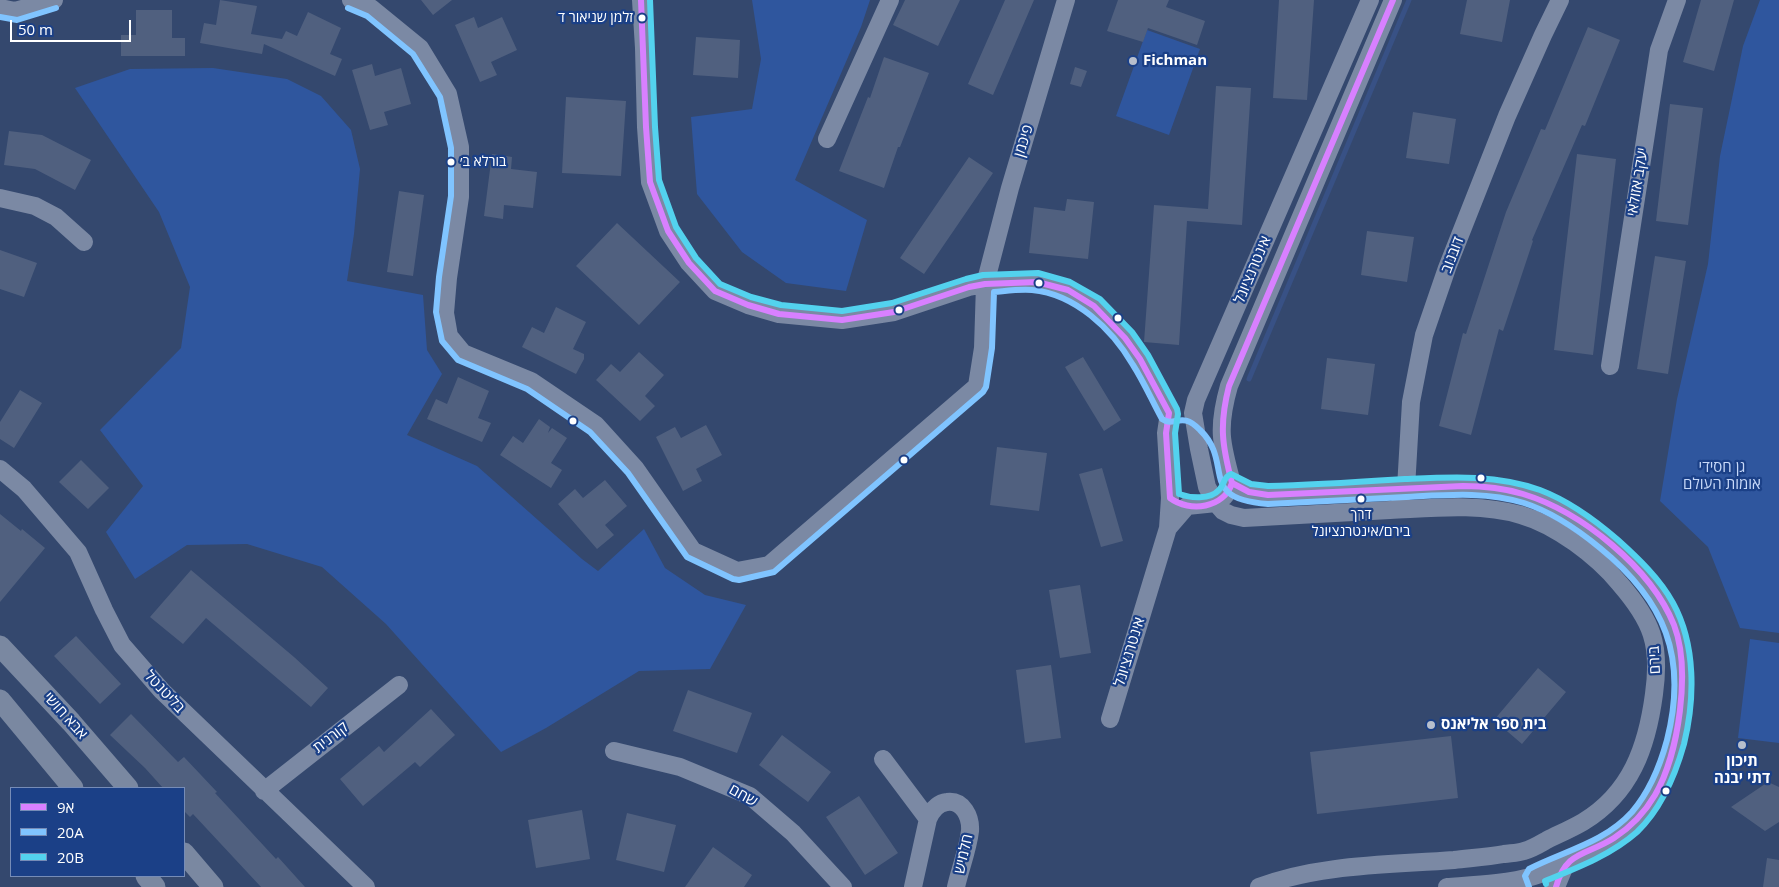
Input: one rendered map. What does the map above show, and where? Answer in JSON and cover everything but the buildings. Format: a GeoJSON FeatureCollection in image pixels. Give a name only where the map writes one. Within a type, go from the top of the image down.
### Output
{"type":"FeatureCollection","features":[{"type":"Feature","properties":{"kind":"main road","name":"אבא חושי"},"geometry":{"type":"LineString","coordinates":[[0,646],[71,722],[127,787]]}},
{"type":"Feature","properties":{"kind":"main road"},"geometry":{"type":"LineString","coordinates":[[0,700],[72,787]]}},
{"type":"Feature","properties":{"kind":"main road"},"geometry":{"type":"LineString","coordinates":[[185,854],[213,887]]}},
{"type":"Feature","properties":{"kind":"main road"},"geometry":{"type":"LineString","coordinates":[[147,877],[155,887]]}},
{"type":"Feature","properties":{"kind":"street"},"geometry":{"type":"LineString","coordinates":[[0,8],[15,11],[54,0]]}},
{"type":"Feature","properties":{"kind":"street","name":"פיכמן"},"geometry":{"type":"LineString","coordinates":[[352,0],[371,8],[420,48],[448,94],[460,147],[460,197],[448,278],[445,314],[449,336],[463,353],[531,381],[596,425],[635,468],[693,551],[737,571],[769,565],[977,386],[983,348],[986,284],[1010,188],[1066,0]]}},
{"type":"Feature","properties":{"kind":"street"},"geometry":{"type":"LineString","coordinates":[[641,0],[650,182],[668,230],[689,263],[715,291],[748,305],[779,314],[842,320],[894,312],[969,286],[1038,282],[1068,290],[1094,306],[1125,338],[1140,359],[1170,413],[1186,410],[1193,413],[1206,424],[1221,443]]}},
{"type":"Feature","properties":{"kind":"street"},"geometry":{"type":"LineString","coordinates":[[827,139],[890,0]]}},
{"type":"Feature","properties":{"kind":"street","name":"אינטרנציונל"},"geometry":{"type":"LineString","coordinates":[[1193,413],[1196,400],[1370,0]]}},
{"type":"Feature","properties":{"kind":"street","name":"אינטרנציונל"},"geometry":{"type":"LineString","coordinates":[[1232,483],[1221,443],[1221,418],[1229,386],[1393,0]]}},
{"type":"Feature","properties":{"kind":"street","name":"דובנוב"},"geometry":{"type":"LineString","coordinates":[[1406,488],[1411,402],[1424,335],[1447,268],[1507,116],[1560,0]]}},
{"type":"Feature","properties":{"kind":"street","name":"יעקב אזולאי"},"geometry":{"type":"LineString","coordinates":[[1610,366],[1658,50],[1677,0]]}},
{"type":"Feature","properties":{"kind":"street"},"geometry":{"type":"LineString","coordinates":[[0,198],[35,206],[56,217],[84,242]]}},
{"type":"Feature","properties":{"kind":"street","name":"אינטרנציונל"},"geometry":{"type":"LineString","coordinates":[[1110,719],[1168,528],[1170,498],[1166,433],[1170,413]]}},
{"type":"Feature","properties":{"kind":"street"},"geometry":{"type":"LineString","coordinates":[[1193,413],[1204,473],[1216,503]]}},
{"type":"Feature","properties":{"kind":"street","name":"בליטנטל"},"geometry":{"type":"LineString","coordinates":[[0,468],[24,489],[78,552],[122,645],[162,691],[366,887]]}},
{"type":"Feature","properties":{"kind":"street"},"geometry":{"type":"LineString","coordinates":[[1170,498],[1174,503],[1188,506],[1216,503],[1226,495],[1232,483]]}},
{"type":"Feature","properties":{"kind":"street","name":"בירם"},"geometry":{"type":"LineString","coordinates":[[1232,483],[1240,490],[1251,494],[1268,495],[1451,486],[1494,487],[1526,494],[1551,504],[1587,525],[1625,558],[1666,608],[1675,631],[1682,660],[1682,692],[1677,735],[1660,787],[1648,805],[1631,825],[1608,842],[1566,863],[1536,882],[1447,887]]}},
{"type":"Feature","properties":{"kind":"street"},"geometry":{"type":"LineString","coordinates":[[1378,511],[1392,506],[1401,497],[1406,488]]}},
{"type":"Feature","properties":{"kind":"street","name":"בירם"},"geometry":{"type":"LineString","coordinates":[[1216,503],[1231,515],[1244,518],[1458,508],[1488,508],[1522,515],[1547,526],[1576,544],[1612,574],[1634,600],[1646,620],[1654,639],[1658,665],[1646,738],[1633,771],[1612,800],[1584,821],[1524,851],[1481,858],[1308,873],[1278,880],[1259,887]]}},
{"type":"Feature","properties":{"kind":"street","name":"אינטרנציונל"},"geometry":{"type":"LineString","coordinates":[[1168,528],[1188,506]]}},
{"type":"Feature","properties":{"kind":"street","name":"קורנית"},"geometry":{"type":"LineString","coordinates":[[264,791],[398,685]]}},
{"type":"Feature","properties":{"kind":"street","name":"שחם"},"geometry":{"type":"LineString","coordinates":[[614,751],[680,767],[750,796],[793,833],[843,887]]}},
{"type":"Feature","properties":{"kind":"street"},"geometry":{"type":"LineString","coordinates":[[883,759],[928,819],[913,887]]}},
{"type":"Feature","properties":{"kind":"street","name":"חלמיש"},"geometry":{"type":"LineString","coordinates":[[928,819],[932,810],[945,802],[959,804],[965,810],[969,819],[970,830],[956,887]]}},
{"type":"Feature","properties":{"kind":"street"},"geometry":{"type":"LineString","coordinates":[[1524,851],[1536,882]]}},
{"type":"Feature","properties":{"kind":"street"},"geometry":{"type":"LineString","coordinates":[[1556,887],[1566,863]]}},
{"type":"Feature","properties":{"kind":"green space"},"geometry":{"type":"Polygon","coordinates":[[[752,0],[870,0],[861,27],[795,180],[867,220],[846,291],[786,283],[742,252],[697,194],[691,117],[752,109],[761,59],[752,0]]]}},
{"type":"Feature","properties":{"kind":"green space","name":"גן חסידי אומות העולם"},"geometry":{"type":"Polygon","coordinates":[[[1760,0],[1779,0],[1779,633],[1740,628],[1708,547],[1660,501],[1677,399],[1708,264],[1720,156],[1743,46],[1760,0]]]}},
{"type":"Feature","properties":{"kind":"green space"},"geometry":{"type":"Polygon","coordinates":[[[1147,30],[1200,49],[1169,135],[1116,116],[1147,30]]]}},
{"type":"Feature","properties":{"kind":"green space"},"geometry":{"type":"Polygon","coordinates":[[[213,68],[287,79],[321,96],[351,130],[360,169],[354,234],[347,281],[423,295],[427,350],[442,374],[407,435],[477,466],[598,571],[644,529],[665,568],[705,595],[746,605],[710,669],[639,671],[546,728],[501,752],[386,624],[322,567],[247,544],[187,545],[135,579],[106,532],[143,486],[100,430],[181,348],[190,287],[159,212],[75,88],[130,69],[213,68]]]}},
{"type":"Feature","properties":{"kind":"green space"},"geometry":{"type":"Polygon","coordinates":[[[1750,639],[1779,643],[1779,743],[1738,738],[1750,639]]]}},
{"type":"Feature","properties":{"kind":"waterway"},"geometry":{"type":"LineString","coordinates":[[1249,379],[1409,0]]}},
{"type":"Feature","properties":{"kind":"transit line","name":"9א"},"geometry":{"type":"LineString","coordinates":[[641,0],[650,182],[668,231],[689,263],[715,291],[748,305],[779,314],[842,320],[894,312],[969,287],[985,284],[1037,282],[1068,290],[1094,306],[1125,338],[1140,359],[1169,413],[1166,433],[1170,498],[1187,506],[1206,506],[1222,498],[1232,483]]}},
{"type":"Feature","properties":{"kind":"transit line","name":"20B"},"geometry":{"type":"LineString","coordinates":[[650,0],[659,180],[676,227],[696,258],[720,284],[751,297],[781,305],[842,311],[892,303],[983,275],[1038,273],[1070,282],[1100,299],[1132,332],[1148,355],[1177,409],[1175,433],[1179,494],[1205,497],[1219,490],[1231,474],[1251,484],[1268,486],[1439,478],[1507,481],[1551,494],[1571,505],[1591,518],[1626,547],[1655,577],[1668,594],[1681,619],[1686,636],[1691,672],[1690,709],[1684,744],[1666,791],[1646,823],[1616,848],[1581,866],[1545,881],[1546,884]]}},
{"type":"Feature","properties":{"kind":"transit line","name":"9א"},"geometry":{"type":"LineString","coordinates":[[1232,483],[1223,435],[1224,412],[1229,386],[1393,0]]}},
{"type":"Feature","properties":{"kind":"transit line","name":"20A"},"geometry":{"type":"LineString","coordinates":[[0,17],[17,20],[56,8]]}},
{"type":"Feature","properties":{"kind":"transit line","name":"20A"},"geometry":{"type":"LineString","coordinates":[[348,8],[367,16],[413,54],[440,97],[451,148],[451,196],[439,277],[436,312],[442,341],[458,360],[527,389],[590,432],[628,473],[687,557],[733,579],[739,580],[774,572],[983,392],[986,387],[992,348],[994,292],[1017,290],[1032,290],[1063,298],[1091,316],[1103,327],[1133,365],[1162,419],[1171,422],[1188,421],[1200,430],[1210,443],[1215,455],[1220,478],[1224,487],[1232,495],[1246,501],[1268,504],[1480,495],[1524,503],[1554,516],[1582,534],[1622,568],[1641,589],[1655,610],[1666,633],[1672,657],[1675,682],[1673,710],[1667,740],[1657,769],[1644,796],[1632,812],[1621,823],[1596,839],[1529,869],[1525,876],[1529,887]]}},
{"type":"Feature","properties":{"kind":"transit line","name":"9א"},"geometry":{"type":"LineString","coordinates":[[1232,483],[1249,492],[1268,495],[1463,486],[1478,486],[1516,492],[1545,502],[1591,528],[1632,563],[1649,583],[1674,625],[1682,664],[1680,711],[1670,757],[1655,795],[1642,813],[1632,824],[1614,838],[1571,860],[1565,866],[1556,887]]}},
{"type":"Feature","properties":{"kind":"place","name":"זלמן שניאור ד"},"geometry":{"type":"Point","coordinates":[642,18]}},
{"type":"Feature","properties":{"kind":"place","name":"Fichman"},"geometry":{"type":"Point","coordinates":[1133,61]}},
{"type":"Feature","properties":{"kind":"place","name":"בורלא ב׳"},"geometry":{"type":"Point","coordinates":[451,162]}},
{"type":"Feature","properties":{"kind":"place","name":"דרך בירם/אינטרנציונל"},"geometry":{"type":"Point","coordinates":[1361,499]}},
{"type":"Feature","properties":{"kind":"place","name":"בית ספר אליאנס"},"geometry":{"type":"Point","coordinates":[1431,725]}},
{"type":"Feature","properties":{"kind":"place","name":"תיכון דתי יבנה"},"geometry":{"type":"Point","coordinates":[1742,745]}}]}
